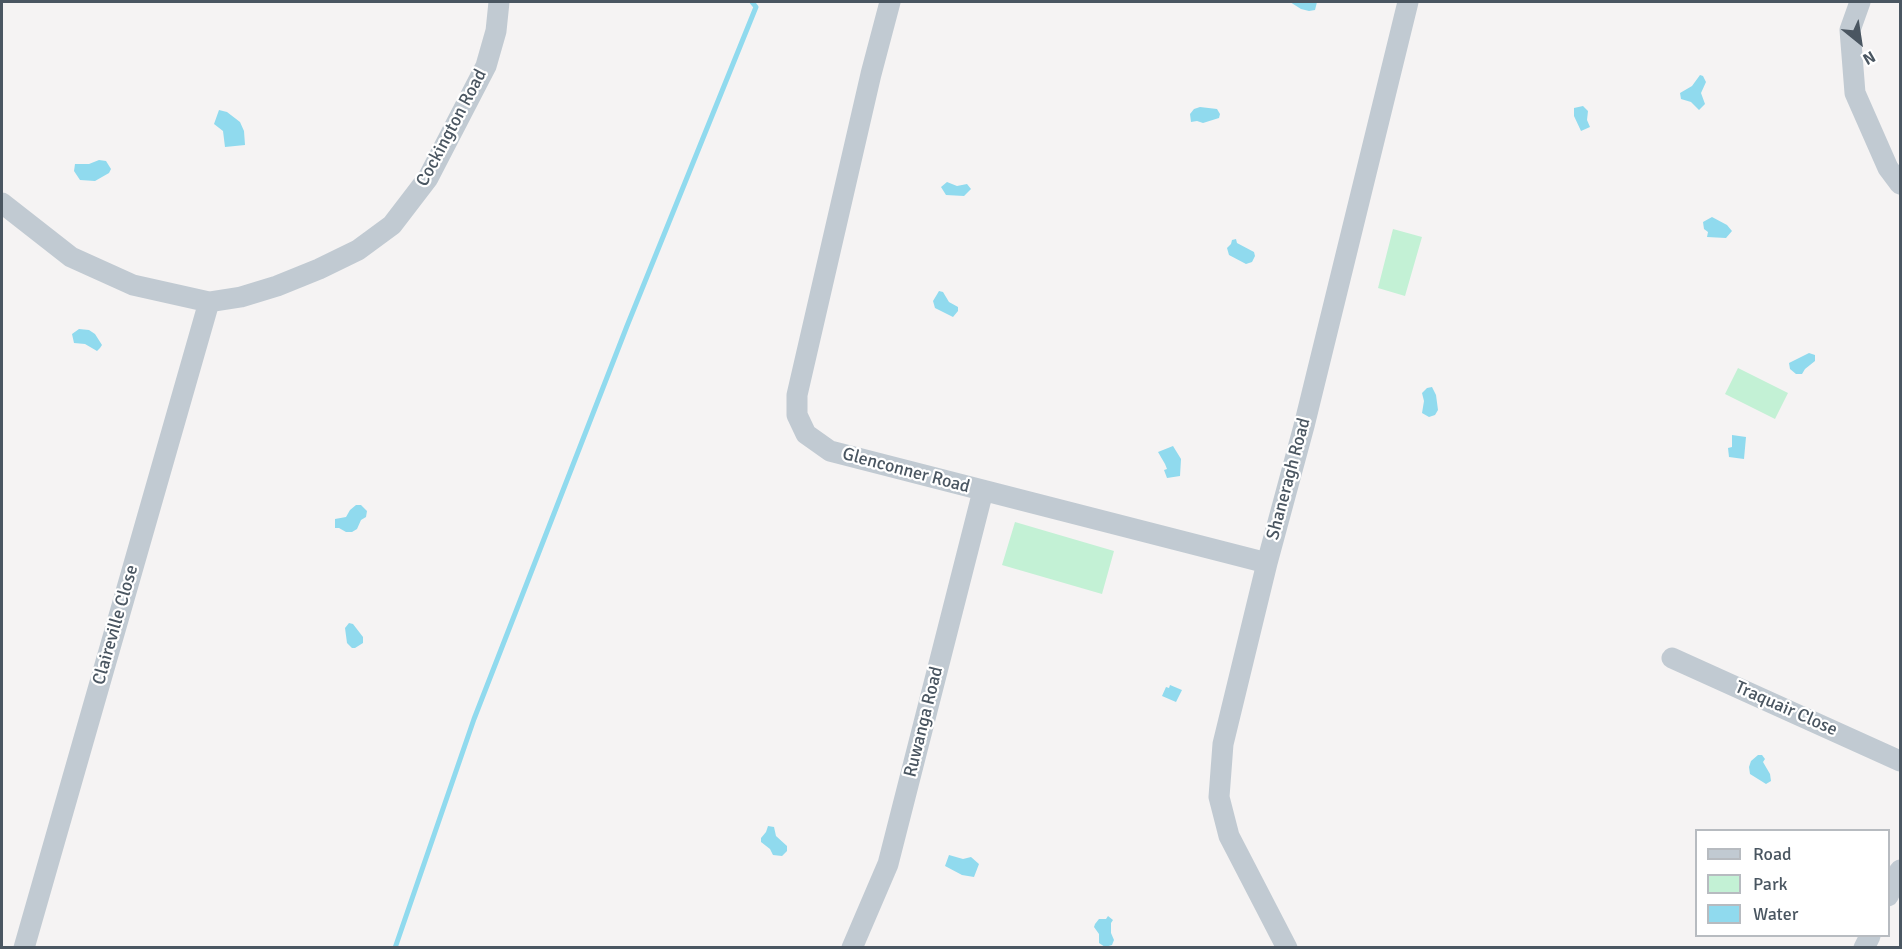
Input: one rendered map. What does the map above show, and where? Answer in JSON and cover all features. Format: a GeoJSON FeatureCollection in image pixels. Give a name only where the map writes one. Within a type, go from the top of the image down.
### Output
{"type":"FeatureCollection","features":[{"type":"Feature","properties":{"kind":"street","name":"Cockington Road"},"geometry":{"type":"LineString","coordinates":[[208,302],[259,292],[319,269],[358,250],[392,225],[428,178],[486,66],[496,31],[499,2]]}},
{"type":"Feature","properties":{"kind":"street","name":"Glenconner Road"},"geometry":{"type":"LineString","coordinates":[[890,2],[871,74],[797,395],[797,415],[806,434],[830,451],[1267,562]]}},
{"type":"Feature","properties":{"kind":"street","name":"Shaneragh Road"},"geometry":{"type":"LineString","coordinates":[[1287,948],[1229,836],[1219,797],[1223,744],[1408,2]]}},
{"type":"Feature","properties":{"kind":"street"},"geometry":{"type":"LineString","coordinates":[[1860,2],[1850,30],[1855,93],[1888,168],[1900,184]]}},
{"type":"Feature","properties":{"kind":"street"},"geometry":{"type":"LineString","coordinates":[[2,203],[71,257],[133,285],[208,302]]}},
{"type":"Feature","properties":{"kind":"street","name":"Claireville Close"},"geometry":{"type":"LineString","coordinates":[[24,948],[208,302]]}},
{"type":"Feature","properties":{"kind":"street","name":"Ruwanga Road"},"geometry":{"type":"LineString","coordinates":[[852,948],[888,864],[983,491]]}},
{"type":"Feature","properties":{"kind":"street","name":"Traquair Close"},"geometry":{"type":"LineString","coordinates":[[1672,658],[1900,761]]}},
{"type":"Feature","properties":{"kind":"street"},"geometry":{"type":"LineString","coordinates":[[1890,892],[1900,870]]}},
{"type":"Feature","properties":{"kind":"green space"},"geometry":{"type":"Polygon","coordinates":[[[1393,229],[1422,237],[1405,296],[1378,288],[1393,229]]]}},
{"type":"Feature","properties":{"kind":"green space"},"geometry":{"type":"Polygon","coordinates":[[[1738,368],[1788,393],[1775,419],[1725,394],[1738,368]]]}},
{"type":"Feature","properties":{"kind":"green space"},"geometry":{"type":"Polygon","coordinates":[[[1015,522],[1114,551],[1102,594],[1002,565],[1015,522]]]}},
{"type":"Feature","properties":{"kind":"water"},"geometry":{"type":"Polygon","coordinates":[[[1290,2],[1317,2],[1315,10],[1309,11],[1290,2]]]}},
{"type":"Feature","properties":{"kind":"water"},"geometry":{"type":"Polygon","coordinates":[[[1700,75],[1706,82],[1701,93],[1705,104],[1699,110],[1691,102],[1681,99],[1680,93],[1692,86],[1700,75]]]}},
{"type":"Feature","properties":{"kind":"water"},"geometry":{"type":"Polygon","coordinates":[[[1583,106],[1588,111],[1587,120],[1590,127],[1581,131],[1574,116],[1574,108],[1583,106]]]}},
{"type":"Feature","properties":{"kind":"water"},"geometry":{"type":"Polygon","coordinates":[[[1200,107],[1217,109],[1220,114],[1219,118],[1203,123],[1191,122],[1190,114],[1194,109],[1200,107]]]}},
{"type":"Feature","properties":{"kind":"water"},"geometry":{"type":"Polygon","coordinates":[[[219,110],[227,112],[240,122],[244,131],[245,145],[225,147],[223,131],[214,124],[219,110]]]}},
{"type":"Feature","properties":{"kind":"water"},"geometry":{"type":"Polygon","coordinates":[[[99,160],[106,161],[111,169],[109,173],[95,181],[80,180],[74,171],[75,164],[89,164],[99,160]]]}},
{"type":"Feature","properties":{"kind":"water"},"geometry":{"type":"Polygon","coordinates":[[[947,182],[957,186],[967,184],[971,189],[964,196],[946,195],[941,187],[947,182]]]}},
{"type":"Feature","properties":{"kind":"water"},"geometry":{"type":"Polygon","coordinates":[[[1712,217],[1727,225],[1732,231],[1726,238],[1707,237],[1708,232],[1704,229],[1703,222],[1712,217]]]}},
{"type":"Feature","properties":{"kind":"water"},"geometry":{"type":"Polygon","coordinates":[[[1236,239],[1237,243],[1254,252],[1252,262],[1246,264],[1229,255],[1227,248],[1232,240],[1236,239]]]}},
{"type":"Feature","properties":{"kind":"water"},"geometry":{"type":"Polygon","coordinates":[[[939,291],[943,292],[949,302],[958,307],[953,317],[935,308],[933,301],[939,291]]]}},
{"type":"Feature","properties":{"kind":"water"},"geometry":{"type":"Polygon","coordinates":[[[79,329],[89,330],[95,334],[102,345],[97,351],[85,344],[74,343],[72,334],[79,329]]]}},
{"type":"Feature","properties":{"kind":"water"},"geometry":{"type":"Polygon","coordinates":[[[1809,353],[1815,355],[1815,361],[1802,374],[1796,374],[1790,369],[1789,363],[1809,353]]]}},
{"type":"Feature","properties":{"kind":"water"},"geometry":{"type":"Polygon","coordinates":[[[1432,387],[1436,395],[1438,410],[1435,415],[1429,417],[1422,413],[1424,401],[1422,393],[1432,387]]]}},
{"type":"Feature","properties":{"kind":"water"},"geometry":{"type":"Polygon","coordinates":[[[1732,435],[1746,437],[1744,459],[1729,457],[1728,448],[1732,447],[1732,435]]]}},
{"type":"Feature","properties":{"kind":"water"},"geometry":{"type":"Polygon","coordinates":[[[1173,446],[1181,459],[1180,476],[1167,478],[1164,470],[1167,469],[1158,452],[1173,446]]]}},
{"type":"Feature","properties":{"kind":"water"},"geometry":{"type":"Polygon","coordinates":[[[356,505],[361,505],[367,511],[366,517],[361,520],[357,529],[346,532],[335,528],[335,519],[346,517],[356,505]]]}},
{"type":"Feature","properties":{"kind":"water"},"geometry":{"type":"Polygon","coordinates":[[[349,623],[353,624],[363,637],[363,643],[355,648],[347,643],[345,628],[349,623]]]}},
{"type":"Feature","properties":{"kind":"water"},"geometry":{"type":"Polygon","coordinates":[[[1170,685],[1182,690],[1176,702],[1162,696],[1166,687],[1169,688],[1170,685]]]}},
{"type":"Feature","properties":{"kind":"water"},"geometry":{"type":"Polygon","coordinates":[[[1758,755],[1762,755],[1765,759],[1763,762],[1770,774],[1771,781],[1766,784],[1750,774],[1751,761],[1758,755]]]}},
{"type":"Feature","properties":{"kind":"water"},"geometry":{"type":"Polygon","coordinates":[[[768,826],[774,827],[776,836],[787,846],[787,851],[782,856],[773,855],[770,849],[761,842],[768,826]]]}},
{"type":"Feature","properties":{"kind":"water"},"geometry":{"type":"Polygon","coordinates":[[[949,855],[963,859],[971,857],[979,864],[974,877],[962,875],[945,866],[949,855]]]}},
{"type":"Feature","properties":{"kind":"water"},"geometry":{"type":"Polygon","coordinates":[[[1108,916],[1113,920],[1111,933],[1114,940],[1112,945],[1105,947],[1099,943],[1099,934],[1094,927],[1099,919],[1106,919],[1108,916]]]}},
{"type":"Feature","properties":{"kind":"waterway"},"geometry":{"type":"LineString","coordinates":[[395,948],[474,719],[627,326],[756,7],[752,2]]}}]}
